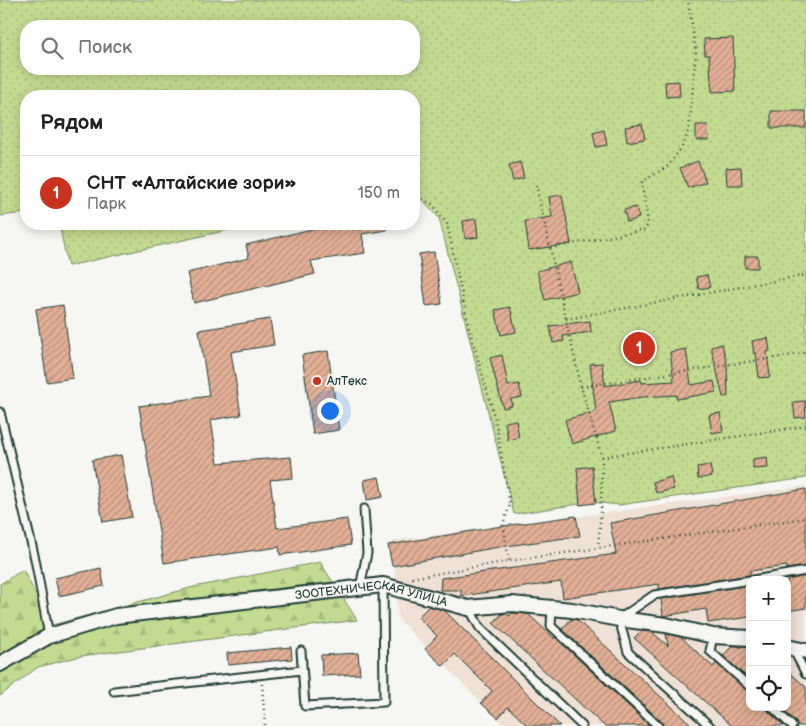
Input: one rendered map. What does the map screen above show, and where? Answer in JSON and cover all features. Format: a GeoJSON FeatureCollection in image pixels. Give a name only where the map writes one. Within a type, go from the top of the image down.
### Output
{"type":"FeatureCollection","features":[{"type":"Feature","properties":{"kind":"street","name":"ЗООТЕХНИЧЕСКАЯ УЛИЦА"},"geometry":{"type":"LineString","coordinates":[[0,664],[49,636],[116,616],[383,585],[468,608],[512,604],[572,610],[666,625],[713,636],[746,638]]}},
{"type":"Feature","properties":{"kind":"lane"},"geometry":{"type":"LineString","coordinates":[[0,412],[35,559],[49,636]]}},
{"type":"Feature","properties":{"kind":"lane"},"geometry":{"type":"LineString","coordinates":[[360,588],[367,553],[364,509]]}},
{"type":"Feature","properties":{"kind":"lane"},"geometry":{"type":"LineString","coordinates":[[775,576],[806,571]]}},
{"type":"Feature","properties":{"kind":"lane"},"geometry":{"type":"LineString","coordinates":[[710,726],[628,652],[619,619],[654,596],[746,581]]}},
{"type":"Feature","properties":{"kind":"lane"},"geometry":{"type":"LineString","coordinates":[[301,651],[305,706],[384,702],[383,585]]}},
{"type":"Feature","properties":{"kind":"lane"},"geometry":{"type":"LineString","coordinates":[[468,608],[480,628],[582,726]]}},
{"type":"Feature","properties":{"kind":"lane"},"geometry":{"type":"LineString","coordinates":[[552,608],[551,626],[658,726]]}},
{"type":"Feature","properties":{"kind":"lane"},"geometry":{"type":"LineString","coordinates":[[713,636],[710,651],[746,683]]}},
{"type":"Feature","properties":{"kind":"lane"},"geometry":{"type":"LineString","coordinates":[[795,649],[806,674]]}},
{"type":"Feature","properties":{"kind":"lane"},"geometry":{"type":"LineString","coordinates":[[114,691],[302,670]]}},
{"type":"Feature","properties":{"kind":"lane"},"geometry":{"type":"LineString","coordinates":[[776,711],[792,726]]}},
{"type":"Feature","properties":{"kind":"path"},"geometry":{"type":"LineString","coordinates":[[550,248],[645,230],[648,223],[642,182],[668,166],[682,148],[689,129],[696,52],[688,0]]}},
{"type":"Feature","properties":{"kind":"path"},"geometry":{"type":"LineString","coordinates":[[536,185],[581,387],[602,457],[598,547]]}},
{"type":"Feature","properties":{"kind":"path"},"geometry":{"type":"LineString","coordinates":[[420,197],[433,205],[447,224],[470,328],[495,420],[510,505],[503,524],[509,561]]}},
{"type":"Feature","properties":{"kind":"path"},"geometry":{"type":"LineString","coordinates":[[566,319],[806,275]]}},
{"type":"Feature","properties":{"kind":"path"},"geometry":{"type":"LineString","coordinates":[[581,387],[806,353]]}},
{"type":"Feature","properties":{"kind":"path"},"geometry":{"type":"LineString","coordinates":[[602,457],[806,426]]}},
{"type":"Feature","properties":{"kind":"path"},"geometry":{"type":"LineString","coordinates":[[410,579],[598,547],[806,518]]}},
{"type":"Feature","properties":{"kind":"path"},"geometry":{"type":"LineString","coordinates":[[262,675],[265,726]]}},
{"type":"Feature","properties":{"kind":"shaded area"},"geometry":{"type":"Polygon","coordinates":[[[806,486],[806,726],[505,726],[398,619],[393,541],[806,486]]]}},
{"type":"Feature","properties":{"kind":"green space"},"geometry":{"type":"Polygon","coordinates":[[[0,0],[806,0],[806,478],[619,505],[592,502],[514,514],[439,218],[420,197],[420,90],[20,90],[20,214],[0,216],[0,0]]]}},
{"type":"Feature","properties":{"kind":"green space"},"geometry":{"type":"Polygon","coordinates":[[[60,230],[228,230],[68,266],[60,230]]]}},
{"type":"Feature","properties":{"kind":"green space"},"geometry":{"type":"Polygon","coordinates":[[[320,562],[357,620],[81,656],[38,667],[0,696],[0,584],[23,570],[52,625],[194,587],[320,562]]]}},
{"type":"Feature","properties":{"kind":"building"},"geometry":{"type":"Polygon","coordinates":[[[733,38],[735,91],[712,92],[709,55],[705,55],[704,39],[733,38]]]}},
{"type":"Feature","properties":{"kind":"building"},"geometry":{"type":"Polygon","coordinates":[[[679,81],[680,96],[666,97],[665,82],[679,81]]]}},
{"type":"Feature","properties":{"kind":"building"},"geometry":{"type":"Polygon","coordinates":[[[771,111],[806,111],[806,128],[771,128],[771,111]]]}},
{"type":"Feature","properties":{"kind":"building"},"geometry":{"type":"Polygon","coordinates":[[[642,124],[645,139],[627,142],[625,127],[642,124]]]}},
{"type":"Feature","properties":{"kind":"building"},"geometry":{"type":"Polygon","coordinates":[[[696,125],[708,125],[709,140],[696,140],[696,125]]]}},
{"type":"Feature","properties":{"kind":"building"},"geometry":{"type":"Polygon","coordinates":[[[604,130],[607,145],[596,147],[593,133],[604,130]]]}},
{"type":"Feature","properties":{"kind":"building"},"geometry":{"type":"Polygon","coordinates":[[[698,161],[706,182],[688,188],[680,168],[698,161]]]}},
{"type":"Feature","properties":{"kind":"building"},"geometry":{"type":"Polygon","coordinates":[[[520,162],[524,178],[513,181],[509,165],[520,162]]]}},
{"type":"Feature","properties":{"kind":"building"},"geometry":{"type":"Polygon","coordinates":[[[741,167],[742,185],[727,185],[726,168],[741,167]]]}},
{"type":"Feature","properties":{"kind":"building"},"geometry":{"type":"Polygon","coordinates":[[[562,195],[571,244],[529,250],[525,221],[552,217],[549,197],[562,195]]]}},
{"type":"Feature","properties":{"kind":"building"},"geometry":{"type":"Polygon","coordinates":[[[636,207],[639,218],[627,222],[624,210],[636,207]]]}},
{"type":"Feature","properties":{"kind":"building"},"geometry":{"type":"Polygon","coordinates":[[[476,219],[478,237],[465,239],[463,221],[476,219]]]}},
{"type":"Feature","properties":{"kind":"building"},"geometry":{"type":"Polygon","coordinates":[[[308,230],[387,230],[362,234],[365,253],[311,261],[315,274],[194,303],[187,273],[249,258],[246,245],[308,230]]]}},
{"type":"Feature","properties":{"kind":"building"},"geometry":{"type":"Polygon","coordinates":[[[434,252],[442,304],[426,306],[419,254],[434,252]]]}},
{"type":"Feature","properties":{"kind":"building"},"geometry":{"type":"Polygon","coordinates":[[[745,256],[758,256],[758,268],[745,268],[745,256]]]}},
{"type":"Feature","properties":{"kind":"building"},"geometry":{"type":"Polygon","coordinates":[[[571,262],[578,292],[545,300],[537,271],[571,262]]]}},
{"type":"Feature","properties":{"kind":"building"},"geometry":{"type":"Polygon","coordinates":[[[707,275],[710,287],[699,289],[696,277],[707,275]]]}},
{"type":"Feature","properties":{"kind":"building"},"geometry":{"type":"Polygon","coordinates":[[[63,305],[73,378],[47,382],[36,309],[63,305]]]}},
{"type":"Feature","properties":{"kind":"building"},"geometry":{"type":"Polygon","coordinates":[[[510,307],[516,332],[501,335],[495,310],[510,307]]]}},
{"type":"Feature","properties":{"kind":"building"},"geometry":{"type":"Polygon","coordinates":[[[270,319],[274,345],[231,352],[241,415],[211,420],[218,463],[291,457],[293,478],[270,480],[277,528],[347,519],[351,545],[280,555],[279,547],[164,563],[139,406],[209,396],[199,330],[270,319]]]}},
{"type":"Feature","properties":{"kind":"building"},"geometry":{"type":"Polygon","coordinates":[[[590,321],[591,332],[563,336],[564,341],[553,343],[550,326],[590,321]]]}},
{"type":"Feature","properties":{"kind":"building"},"geometry":{"type":"Polygon","coordinates":[[[768,338],[770,351],[767,352],[770,377],[759,378],[756,353],[754,354],[752,341],[768,338]]]}},
{"type":"Feature","properties":{"kind":"building"},"geometry":{"type":"Polygon","coordinates":[[[722,344],[727,364],[728,396],[723,397],[711,347],[722,344]]]}},
{"type":"Feature","properties":{"kind":"building"},"geometry":{"type":"Polygon","coordinates":[[[686,349],[691,385],[714,381],[716,392],[677,399],[676,395],[609,402],[616,431],[572,444],[565,420],[596,411],[590,364],[602,363],[605,386],[641,380],[642,383],[674,381],[670,352],[686,349]]]}},
{"type":"Feature","properties":{"kind":"building"},"geometry":{"type":"Polygon","coordinates":[[[328,351],[339,430],[313,434],[302,355],[328,351]]]}},
{"type":"Feature","properties":{"kind":"building"},"geometry":{"type":"Polygon","coordinates":[[[502,355],[508,386],[519,384],[522,397],[511,399],[512,406],[503,408],[490,358],[502,355]]]}},
{"type":"Feature","properties":{"kind":"building"},"geometry":{"type":"Polygon","coordinates":[[[805,401],[806,417],[795,418],[793,402],[805,401]]]}},
{"type":"Feature","properties":{"kind":"building"},"geometry":{"type":"Polygon","coordinates":[[[720,413],[723,431],[712,433],[709,415],[720,413]]]}},
{"type":"Feature","properties":{"kind":"building"},"geometry":{"type":"Polygon","coordinates":[[[516,420],[519,438],[508,440],[505,422],[516,420]]]}},
{"type":"Feature","properties":{"kind":"building"},"geometry":{"type":"Polygon","coordinates":[[[121,455],[132,517],[103,522],[92,460],[121,455]]]}},
{"type":"Feature","properties":{"kind":"building"},"geometry":{"type":"Polygon","coordinates":[[[767,457],[768,468],[753,469],[753,459],[767,457]]]}},
{"type":"Feature","properties":{"kind":"building"},"geometry":{"type":"Polygon","coordinates":[[[710,465],[712,476],[698,479],[697,467],[710,465]]]}},
{"type":"Feature","properties":{"kind":"building"},"geometry":{"type":"Polygon","coordinates":[[[592,466],[596,503],[580,505],[577,468],[592,466]]]}},
{"type":"Feature","properties":{"kind":"building"},"geometry":{"type":"Polygon","coordinates":[[[379,477],[383,497],[367,500],[364,480],[379,477]]]}},
{"type":"Feature","properties":{"kind":"building"},"geometry":{"type":"Polygon","coordinates":[[[671,477],[674,489],[656,493],[653,482],[671,477]]]}},
{"type":"Feature","properties":{"kind":"building"},"geometry":{"type":"Polygon","coordinates":[[[806,489],[806,566],[787,569],[787,566],[750,571],[750,575],[659,589],[659,584],[563,598],[561,582],[461,596],[461,590],[440,590],[441,578],[616,554],[610,523],[806,489]]]}},
{"type":"Feature","properties":{"kind":"building"},"geometry":{"type":"Polygon","coordinates":[[[576,516],[580,536],[499,547],[392,566],[388,545],[576,516]]]}},
{"type":"Feature","properties":{"kind":"building"},"geometry":{"type":"Polygon","coordinates":[[[101,568],[104,586],[59,596],[55,578],[101,568]]]}},
{"type":"Feature","properties":{"kind":"building"},"geometry":{"type":"Polygon","coordinates":[[[806,576],[806,608],[791,610],[791,579],[806,576]]]}},
{"type":"Feature","properties":{"kind":"building"},"geometry":{"type":"Polygon","coordinates":[[[746,586],[746,618],[708,623],[706,609],[663,616],[661,599],[746,586]]]}},
{"type":"Feature","properties":{"kind":"building"},"geometry":{"type":"Polygon","coordinates":[[[429,606],[444,610],[560,726],[528,726],[508,707],[498,718],[481,703],[492,691],[455,654],[443,666],[425,649],[437,636],[418,617],[429,606]]]}},
{"type":"Feature","properties":{"kind":"building"},"geometry":{"type":"Polygon","coordinates":[[[507,613],[509,616],[512,613],[528,614],[650,726],[604,726],[493,623],[502,614],[507,613]]]}},
{"type":"Feature","properties":{"kind":"building"},"geometry":{"type":"Polygon","coordinates":[[[571,619],[577,620],[693,726],[663,726],[662,722],[562,629],[571,619]]]}},
{"type":"Feature","properties":{"kind":"building"},"geometry":{"type":"Polygon","coordinates":[[[641,631],[652,632],[668,646],[666,634],[681,637],[713,667],[716,663],[746,689],[746,711],[768,711],[784,726],[732,726],[634,638],[641,631]]]}},
{"type":"Feature","properties":{"kind":"building"},"geometry":{"type":"Polygon","coordinates":[[[732,646],[739,646],[741,648],[742,646],[746,646],[746,676],[723,656],[732,646]]]}},
{"type":"Feature","properties":{"kind":"building"},"geometry":{"type":"Polygon","coordinates":[[[291,647],[292,659],[228,665],[227,653],[291,647]]]}},
{"type":"Feature","properties":{"kind":"building"},"geometry":{"type":"Polygon","coordinates":[[[358,653],[360,674],[322,676],[321,655],[358,653]]]}},
{"type":"Feature","properties":{"kind":"building"},"geometry":{"type":"Polygon","coordinates":[[[791,674],[806,687],[806,726],[797,726],[796,722],[784,711],[791,711],[791,674]]]}},
{"type":"Feature","properties":{"kind":"place","name":"СНТ «Алтайские зори»"},"geometry":{"type":"Point","coordinates":[639,348]}},
{"type":"Feature","properties":{"kind":"place","name":"АлТекс"},"geometry":{"type":"Point","coordinates":[317,381]}}]}
